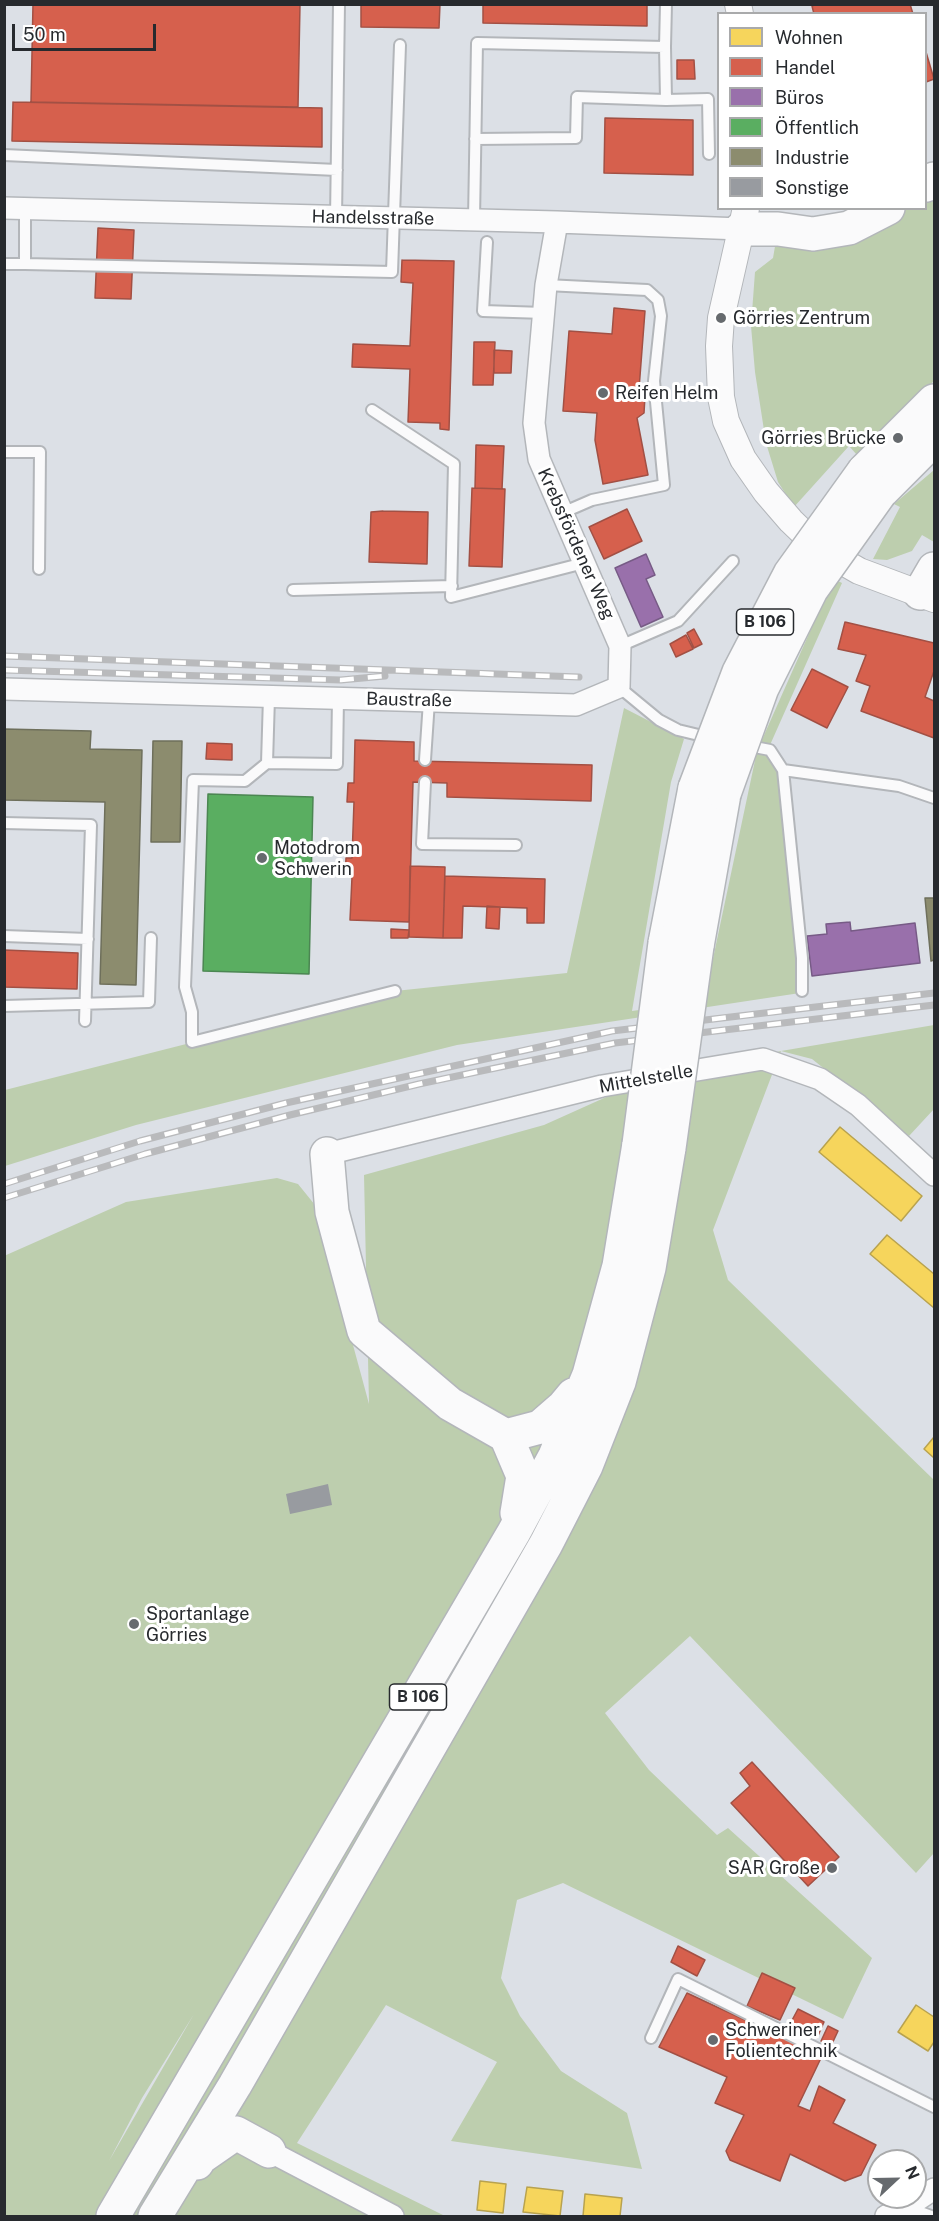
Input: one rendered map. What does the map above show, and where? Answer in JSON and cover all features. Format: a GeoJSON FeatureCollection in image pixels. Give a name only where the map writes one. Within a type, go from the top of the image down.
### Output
{"type":"FeatureCollection","features":[{"type":"Feature","properties":{"kind":"highway"},"geometry":{"type":"LineString","coordinates":[[744,219],[778,229],[813,234],[849,228],[884,210]]}},
{"type":"Feature","properties":{"kind":"highway","name":"B 106"},"geometry":{"type":"LineString","coordinates":[[158,2217],[546,1544],[586,1466],[619,1382],[649,1268],[654,1146],[681,944],[710,791],[811,590],[872,482],[934,401]]}},
{"type":"Feature","properties":{"kind":"highway","name":"B 106"},"geometry":{"type":"LineString","coordinates":[[872,482],[934,439]]}},
{"type":"Feature","properties":{"kind":"highway","name":"B 106"},"geometry":{"type":"LineString","coordinates":[[113,2217],[514,1533],[555,1456],[589,1375],[654,1146]]}},
{"type":"Feature","properties":{"kind":"highway"},"geometry":{"type":"LineString","coordinates":[[327,1154],[332,1212],[364,1331],[450,1404],[506,1436],[524,1476],[514,1533]]}},
{"type":"Feature","properties":{"kind":"highway"},"geometry":{"type":"LineString","coordinates":[[506,1436],[540,1427],[563,1407],[589,1375]]}},
{"type":"Feature","properties":{"kind":"highway"},"geometry":{"type":"LineString","coordinates":[[235,2085],[236,2133]]}},
{"type":"Feature","properties":{"kind":"highway"},"geometry":{"type":"LineString","coordinates":[[236,2133],[269,2151]]}},
{"type":"Feature","properties":{"kind":"highway"},"geometry":{"type":"LineString","coordinates":[[158,2217],[200,2158],[236,2133]]}},
{"type":"Feature","properties":{"kind":"street","name":"Handelsstraße"},"geometry":{"type":"LineString","coordinates":[[15,208],[557,222],[744,219]]}},
{"type":"Feature","properties":{"kind":"street"},"geometry":{"type":"LineString","coordinates":[[744,219],[721,318],[718,346],[726,421],[742,459],[791,522],[819,548],[859,571],[930,587]]}},
{"type":"Feature","properties":{"kind":"street","name":"Krebsfördener Weg"},"geometry":{"type":"LineString","coordinates":[[557,222],[546,285],[534,423],[538,459],[620,646],[619,687]]}},
{"type":"Feature","properties":{"kind":"street","name":"Baustraße"},"geometry":{"type":"LineString","coordinates":[[4,689],[576,705],[619,687]]}},
{"type":"Feature","properties":{"kind":"street","name":"Mittelstelle"},"geometry":{"type":"LineString","coordinates":[[327,1154],[602,1086],[763,1059],[820,1079],[858,1105],[934,1175]]}},
{"type":"Feature","properties":{"kind":"street"},"geometry":{"type":"LineString","coordinates":[[269,2151],[393,2217]]}},
{"type":"Feature","properties":{"kind":"street"},"geometry":{"type":"LineString","coordinates":[[885,2217],[903,2209]]}},
{"type":"Feature","properties":{"kind":"lane"},"geometry":{"type":"LineString","coordinates":[[336,218],[339,4]]}},
{"type":"Feature","properties":{"kind":"lane"},"geometry":{"type":"LineString","coordinates":[[666,4],[666,99]]}},
{"type":"Feature","properties":{"kind":"lane"},"geometry":{"type":"LineString","coordinates":[[474,220],[477,43],[665,46]]}},
{"type":"Feature","properties":{"kind":"lane"},"geometry":{"type":"LineString","coordinates":[[4,264],[392,272],[400,45]]}},
{"type":"Feature","properties":{"kind":"lane"},"geometry":{"type":"LineString","coordinates":[[475,139],[576,138],[577,97],[708,99],[709,154]]}},
{"type":"Feature","properties":{"kind":"lane"},"geometry":{"type":"LineString","coordinates":[[4,155],[337,170]]}},
{"type":"Feature","properties":{"kind":"lane"},"geometry":{"type":"LineString","coordinates":[[15,208],[25,264]]}},
{"type":"Feature","properties":{"kind":"lane"},"geometry":{"type":"LineString","coordinates":[[488,242],[483,311],[544,313]]}},
{"type":"Feature","properties":{"kind":"lane"},"geometry":{"type":"LineString","coordinates":[[546,285],[646,290],[658,300],[661,316],[654,381],[664,485],[592,500],[562,513]]}},
{"type":"Feature","properties":{"kind":"lane"},"geometry":{"type":"LineString","coordinates":[[372,410],[454,464],[451,597],[584,563]]}},
{"type":"Feature","properties":{"kind":"lane"},"geometry":{"type":"LineString","coordinates":[[4,452],[40,452],[39,569]]}},
{"type":"Feature","properties":{"kind":"lane"},"geometry":{"type":"LineString","coordinates":[[620,646],[678,621],[733,561]]}},
{"type":"Feature","properties":{"kind":"lane"},"geometry":{"type":"LineString","coordinates":[[293,590],[452,586]]}},
{"type":"Feature","properties":{"kind":"lane"},"geometry":{"type":"LineString","coordinates":[[619,687],[659,720],[678,730],[770,750],[783,770],[802,958],[802,991]]}},
{"type":"Feature","properties":{"kind":"lane"},"geometry":{"type":"LineString","coordinates":[[267,763],[269,697]]}},
{"type":"Feature","properties":{"kind":"lane"},"geometry":{"type":"LineString","coordinates":[[338,698],[337,764],[267,763],[245,781],[193,780],[185,987],[192,1012],[192,1042],[394,991]]}},
{"type":"Feature","properties":{"kind":"lane"},"geometry":{"type":"LineString","coordinates":[[425,760],[429,700]]}},
{"type":"Feature","properties":{"kind":"lane"},"geometry":{"type":"LineString","coordinates":[[783,770],[899,786],[934,798]]}},
{"type":"Feature","properties":{"kind":"lane"},"geometry":{"type":"LineString","coordinates":[[425,782],[422,844],[516,845]]}},
{"type":"Feature","properties":{"kind":"lane"},"geometry":{"type":"LineString","coordinates":[[4,823],[91,825],[85,1021]]}},
{"type":"Feature","properties":{"kind":"lane"},"geometry":{"type":"LineString","coordinates":[[4,936],[88,939]]}},
{"type":"Feature","properties":{"kind":"lane"},"geometry":{"type":"LineString","coordinates":[[4,1006],[149,1002],[151,938]]}},
{"type":"Feature","properties":{"kind":"lane"},"geometry":{"type":"LineString","coordinates":[[651,2038],[678,1979],[934,2107]]}},
{"type":"Feature","properties":{"kind":"lane"},"geometry":{"type":"LineString","coordinates":[[912,2209],[931,2217]]}},
{"type":"Feature","properties":{"kind":"green space"},"geometry":{"type":"Polygon","coordinates":[[[934,179],[934,381],[857,455],[849,446],[794,507],[778,482],[766,443],[755,372],[751,326],[755,272],[773,258],[778,229],[882,210],[927,210],[927,184],[934,179]]]}},
{"type":"Feature","properties":{"kind":"green space"},"geometry":{"type":"Polygon","coordinates":[[[934,470],[934,542],[922,535],[912,551],[887,560],[873,559],[900,507],[894,504],[934,470]]]}},
{"type":"Feature","properties":{"kind":"green space"},"geometry":{"type":"Polygon","coordinates":[[[838,581],[842,583],[766,754],[779,774],[800,993],[457,1045],[136,1125],[5,1166],[5,1090],[395,991],[567,973],[624,708],[684,739],[671,782],[632,1011],[704,1001],[757,751],[823,602],[838,581]]]}},
{"type":"Feature","properties":{"kind":"green space"},"geometry":{"type":"Polygon","coordinates":[[[934,1025],[934,1109],[909,1136],[812,1059],[781,1051],[934,1025]]]}},
{"type":"Feature","properties":{"kind":"green space"},"geometry":{"type":"Polygon","coordinates":[[[781,1051],[713,1230],[728,1280],[934,1480],[934,1853],[916,1873],[690,1636],[605,1713],[649,1770],[717,1835],[728,1828],[872,1958],[843,2019],[563,1883],[517,1900],[501,1978],[520,2016],[561,2071],[627,2113],[642,2169],[451,2141],[497,2062],[386,2005],[297,2143],[445,2216],[5,2216],[4,1256],[126,1202],[277,1178],[298,1184],[315,1205],[369,1404],[364,1175],[544,1125],[613,1094],[781,1051]],[[194,2014],[142,2098],[109,2161],[194,2014]]]}},
{"type":"Feature","properties":{"kind":"building: Wohnen"},"geometry":{"type":"Polygon","coordinates":[[[840,1127],[922,1196],[901,1221],[819,1152],[840,1127]]]}},
{"type":"Feature","properties":{"kind":"building: Wohnen"},"geometry":{"type":"Polygon","coordinates":[[[887,1235],[934,1274],[934,1308],[870,1254],[887,1235]]]}},
{"type":"Feature","properties":{"kind":"building: Wohnen"},"geometry":{"type":"Polygon","coordinates":[[[934,1437],[934,1458],[924,1449],[934,1437]]]}},
{"type":"Feature","properties":{"kind":"building: Wohnen"},"geometry":{"type":"Polygon","coordinates":[[[916,2005],[934,2017],[934,2042],[928,2051],[898,2032],[916,2005]]]}},
{"type":"Feature","properties":{"kind":"building: Wohnen"},"geometry":{"type":"Polygon","coordinates":[[[480,2181],[506,2184],[503,2213],[477,2210],[480,2181]]]}},
{"type":"Feature","properties":{"kind":"building: Wohnen"},"geometry":{"type":"Polygon","coordinates":[[[527,2187],[563,2191],[560,2216],[523,2212],[527,2187]]]}},
{"type":"Feature","properties":{"kind":"building: Wohnen"},"geometry":{"type":"Polygon","coordinates":[[[585,2194],[622,2198],[620,2216],[583,2216],[585,2194]]]}},
{"type":"Feature","properties":{"kind":"building: Handel"},"geometry":{"type":"Polygon","coordinates":[[[33,4],[300,4],[298,107],[31,102],[33,4]]]}},
{"type":"Feature","properties":{"kind":"building: Handel"},"geometry":{"type":"Polygon","coordinates":[[[361,4],[440,4],[439,28],[361,27],[361,4]]]}},
{"type":"Feature","properties":{"kind":"building: Handel"},"geometry":{"type":"Polygon","coordinates":[[[483,4],[647,4],[647,26],[483,23],[483,4]]]}},
{"type":"Feature","properties":{"kind":"building: Handel"},"geometry":{"type":"Polygon","coordinates":[[[817,4],[910,4],[912,12],[814,12],[812,6],[817,4]]]}},
{"type":"Feature","properties":{"kind":"building: Handel"},"geometry":{"type":"Polygon","coordinates":[[[927,55],[934,79],[927,82],[927,55]]]}},
{"type":"Feature","properties":{"kind":"building: Handel"},"geometry":{"type":"Polygon","coordinates":[[[677,60],[694,60],[695,79],[677,79],[677,60]]]}},
{"type":"Feature","properties":{"kind":"building: Handel"},"geometry":{"type":"Polygon","coordinates":[[[13,102],[322,108],[322,147],[12,141],[13,102]]]}},
{"type":"Feature","properties":{"kind":"building: Handel"},"geometry":{"type":"Polygon","coordinates":[[[605,118],[693,120],[693,175],[604,173],[605,118]]]}},
{"type":"Feature","properties":{"kind":"building: Handel"},"geometry":{"type":"Polygon","coordinates":[[[98,228],[134,230],[131,299],[95,298],[98,228]]]}},
{"type":"Feature","properties":{"kind":"building: Handel"},"geometry":{"type":"Polygon","coordinates":[[[402,260],[454,261],[449,430],[440,429],[440,423],[408,422],[410,369],[352,367],[353,344],[410,346],[413,283],[401,282],[402,260]]]}},
{"type":"Feature","properties":{"kind":"building: Handel","name":"Reifen Helm"},"geometry":{"type":"Polygon","coordinates":[[[614,308],[645,311],[639,389],[645,396],[644,413],[637,418],[648,475],[603,484],[595,440],[597,413],[563,411],[569,331],[612,334],[614,308]]]}},
{"type":"Feature","properties":{"kind":"building: Handel"},"geometry":{"type":"Polygon","coordinates":[[[474,342],[495,342],[493,385],[473,385],[474,342]]]}},
{"type":"Feature","properties":{"kind":"building: Handel"},"geometry":{"type":"Polygon","coordinates":[[[494,350],[512,351],[511,373],[494,373],[494,350]]]}},
{"type":"Feature","properties":{"kind":"building: Handel"},"geometry":{"type":"Polygon","coordinates":[[[476,445],[504,446],[502,489],[475,488],[476,445]]]}},
{"type":"Feature","properties":{"kind":"building: Handel"},"geometry":{"type":"Polygon","coordinates":[[[472,488],[505,489],[502,567],[469,566],[472,488]]]}},
{"type":"Feature","properties":{"kind":"building: Handel"},"geometry":{"type":"Polygon","coordinates":[[[627,509],[642,541],[604,559],[589,527],[627,509]]]}},
{"type":"Feature","properties":{"kind":"building: Handel"},"geometry":{"type":"Polygon","coordinates":[[[371,512],[428,512],[427,564],[369,562],[371,512]]]}},
{"type":"Feature","properties":{"kind":"building: Handel"},"geometry":{"type":"Polygon","coordinates":[[[845,622],[934,643],[934,671],[925,697],[934,701],[934,738],[861,711],[870,686],[856,681],[866,655],[838,649],[845,622]]]}},
{"type":"Feature","properties":{"kind":"building: Handel"},"geometry":{"type":"Polygon","coordinates":[[[694,629],[702,644],[694,648],[687,633],[694,629]]]}},
{"type":"Feature","properties":{"kind":"building: Handel"},"geometry":{"type":"Polygon","coordinates":[[[686,635],[693,649],[676,657],[670,644],[686,635]]]}},
{"type":"Feature","properties":{"kind":"building: Handel"},"geometry":{"type":"Polygon","coordinates":[[[812,669],[848,687],[827,728],[791,710],[812,669]]]}},
{"type":"Feature","properties":{"kind":"building: Handel"},"geometry":{"type":"Polygon","coordinates":[[[355,740],[414,742],[414,761],[592,765],[591,801],[447,797],[447,783],[413,782],[409,922],[350,920],[352,877],[345,876],[346,858],[352,858],[354,802],[347,802],[348,783],[354,783],[355,740]]]}},
{"type":"Feature","properties":{"kind":"building: Handel"},"geometry":{"type":"Polygon","coordinates":[[[207,743],[232,744],[232,760],[206,759],[207,743]]]}},
{"type":"Feature","properties":{"kind":"building: Handel"},"geometry":{"type":"Polygon","coordinates":[[[410,866],[445,867],[443,938],[409,937],[410,866]]]}},
{"type":"Feature","properties":{"kind":"building: Handel"},"geometry":{"type":"Polygon","coordinates":[[[445,876],[545,879],[544,923],[527,923],[527,908],[463,906],[462,938],[443,938],[445,876]]]}},
{"type":"Feature","properties":{"kind":"building: Handel"},"geometry":{"type":"Polygon","coordinates":[[[487,906],[500,907],[499,929],[486,928],[487,906]]]}},
{"type":"Feature","properties":{"kind":"building: Handel"},"geometry":{"type":"Polygon","coordinates":[[[391,929],[409,930],[408,938],[391,938],[391,929]]]}},
{"type":"Feature","properties":{"kind":"building: Handel"},"geometry":{"type":"Polygon","coordinates":[[[4,950],[78,953],[77,989],[4,987],[4,950]]]}},
{"type":"Feature","properties":{"kind":"building: Handel"},"geometry":{"type":"Polygon","coordinates":[[[752,1762],[839,1857],[808,1886],[731,1803],[750,1786],[740,1773],[752,1762]]]}},
{"type":"Feature","properties":{"kind":"building: Handel"},"geometry":{"type":"Polygon","coordinates":[[[678,1946],[705,1960],[697,1976],[671,1962],[678,1946]]]}},
{"type":"Feature","properties":{"kind":"building: Handel"},"geometry":{"type":"Polygon","coordinates":[[[762,1973],[795,1988],[780,2020],[747,2006],[762,1973]]]}},
{"type":"Feature","properties":{"kind":"building: Handel"},"geometry":{"type":"Polygon","coordinates":[[[687,1993],[822,2056],[798,2106],[810,2111],[819,2086],[845,2100],[833,2123],[876,2145],[874,2149],[867,2149],[867,2163],[861,2175],[845,2181],[790,2154],[780,2181],[730,2160],[726,2151],[744,2115],[715,2103],[727,2077],[659,2047],[687,1993]]]}},
{"type":"Feature","properties":{"kind":"building: Handel"},"geometry":{"type":"Polygon","coordinates":[[[798,2009],[824,2022],[817,2038],[790,2024],[798,2009]]]}},
{"type":"Feature","properties":{"kind":"building: Handel"},"geometry":{"type":"Polygon","coordinates":[[[828,2026],[838,2031],[831,2046],[821,2041],[828,2026]]]}},
{"type":"Feature","properties":{"kind":"building: Büros"},"geometry":{"type":"Polygon","coordinates":[[[646,554],[655,575],[646,579],[663,617],[641,627],[615,568],[646,554]]]}},
{"type":"Feature","properties":{"kind":"building: Büros"},"geometry":{"type":"Polygon","coordinates":[[[850,922],[851,931],[915,923],[920,963],[812,976],[807,936],[827,934],[826,924],[850,922]]]}},
{"type":"Feature","properties":{"kind":"building: Öffentlich"},"geometry":{"type":"Polygon","coordinates":[[[208,794],[313,797],[309,974],[203,971],[208,794]]]}},
{"type":"Feature","properties":{"kind":"building: Industrie"},"geometry":{"type":"Polygon","coordinates":[[[4,729],[91,731],[90,749],[142,750],[136,985],[100,984],[105,802],[4,800],[4,729]]]}},
{"type":"Feature","properties":{"kind":"building: Industrie"},"geometry":{"type":"Polygon","coordinates":[[[153,741],[182,741],[180,842],[151,842],[153,741]]]}},
{"type":"Feature","properties":{"kind":"building: Industrie"},"geometry":{"type":"Polygon","coordinates":[[[925,898],[934,898],[934,960],[931,961],[925,898]]]}},
{"type":"Feature","properties":{"kind":"building: Sonstige"},"geometry":{"type":"Polygon","coordinates":[[[328,1484],[332,1505],[290,1514],[286,1494],[328,1484]]]}},
{"type":"Feature","properties":{"kind":"railway"},"geometry":{"type":"LineString","coordinates":[[4,656],[579,677]]}},
{"type":"Feature","properties":{"kind":"railway"},"geometry":{"type":"LineString","coordinates":[[4,670],[341,680],[385,676]]}},
{"type":"Feature","properties":{"kind":"railway"},"geometry":{"type":"LineString","coordinates":[[4,1184],[140,1141],[286,1103],[612,1031],[934,993]]}},
{"type":"Feature","properties":{"kind":"railway"},"geometry":{"type":"LineString","coordinates":[[4,1198],[145,1154],[290,1115],[419,1084],[615,1043],[934,1005]]}},
{"type":"Feature","properties":{"kind":"place","name":"Görries Zentrum"},"geometry":{"type":"Point","coordinates":[721,318]}},
{"type":"Feature","properties":{"kind":"place","name":"Reifen Helm"},"geometry":{"type":"Point","coordinates":[603,393]}},
{"type":"Feature","properties":{"kind":"place","name":"Görries Brücke"},"geometry":{"type":"Point","coordinates":[898,438]}},
{"type":"Feature","properties":{"kind":"place","name":"Motodrom Schwerin"},"geometry":{"type":"Point","coordinates":[262,858]}},
{"type":"Feature","properties":{"kind":"place","name":"Sportanlage Görries"},"geometry":{"type":"Point","coordinates":[134,1624]}},
{"type":"Feature","properties":{"kind":"place","name":"SAR Große"},"geometry":{"type":"Point","coordinates":[832,1868]}},
{"type":"Feature","properties":{"kind":"place","name":"Schweriner Folientechnik"},"geometry":{"type":"Point","coordinates":[713,2040]}}]}
